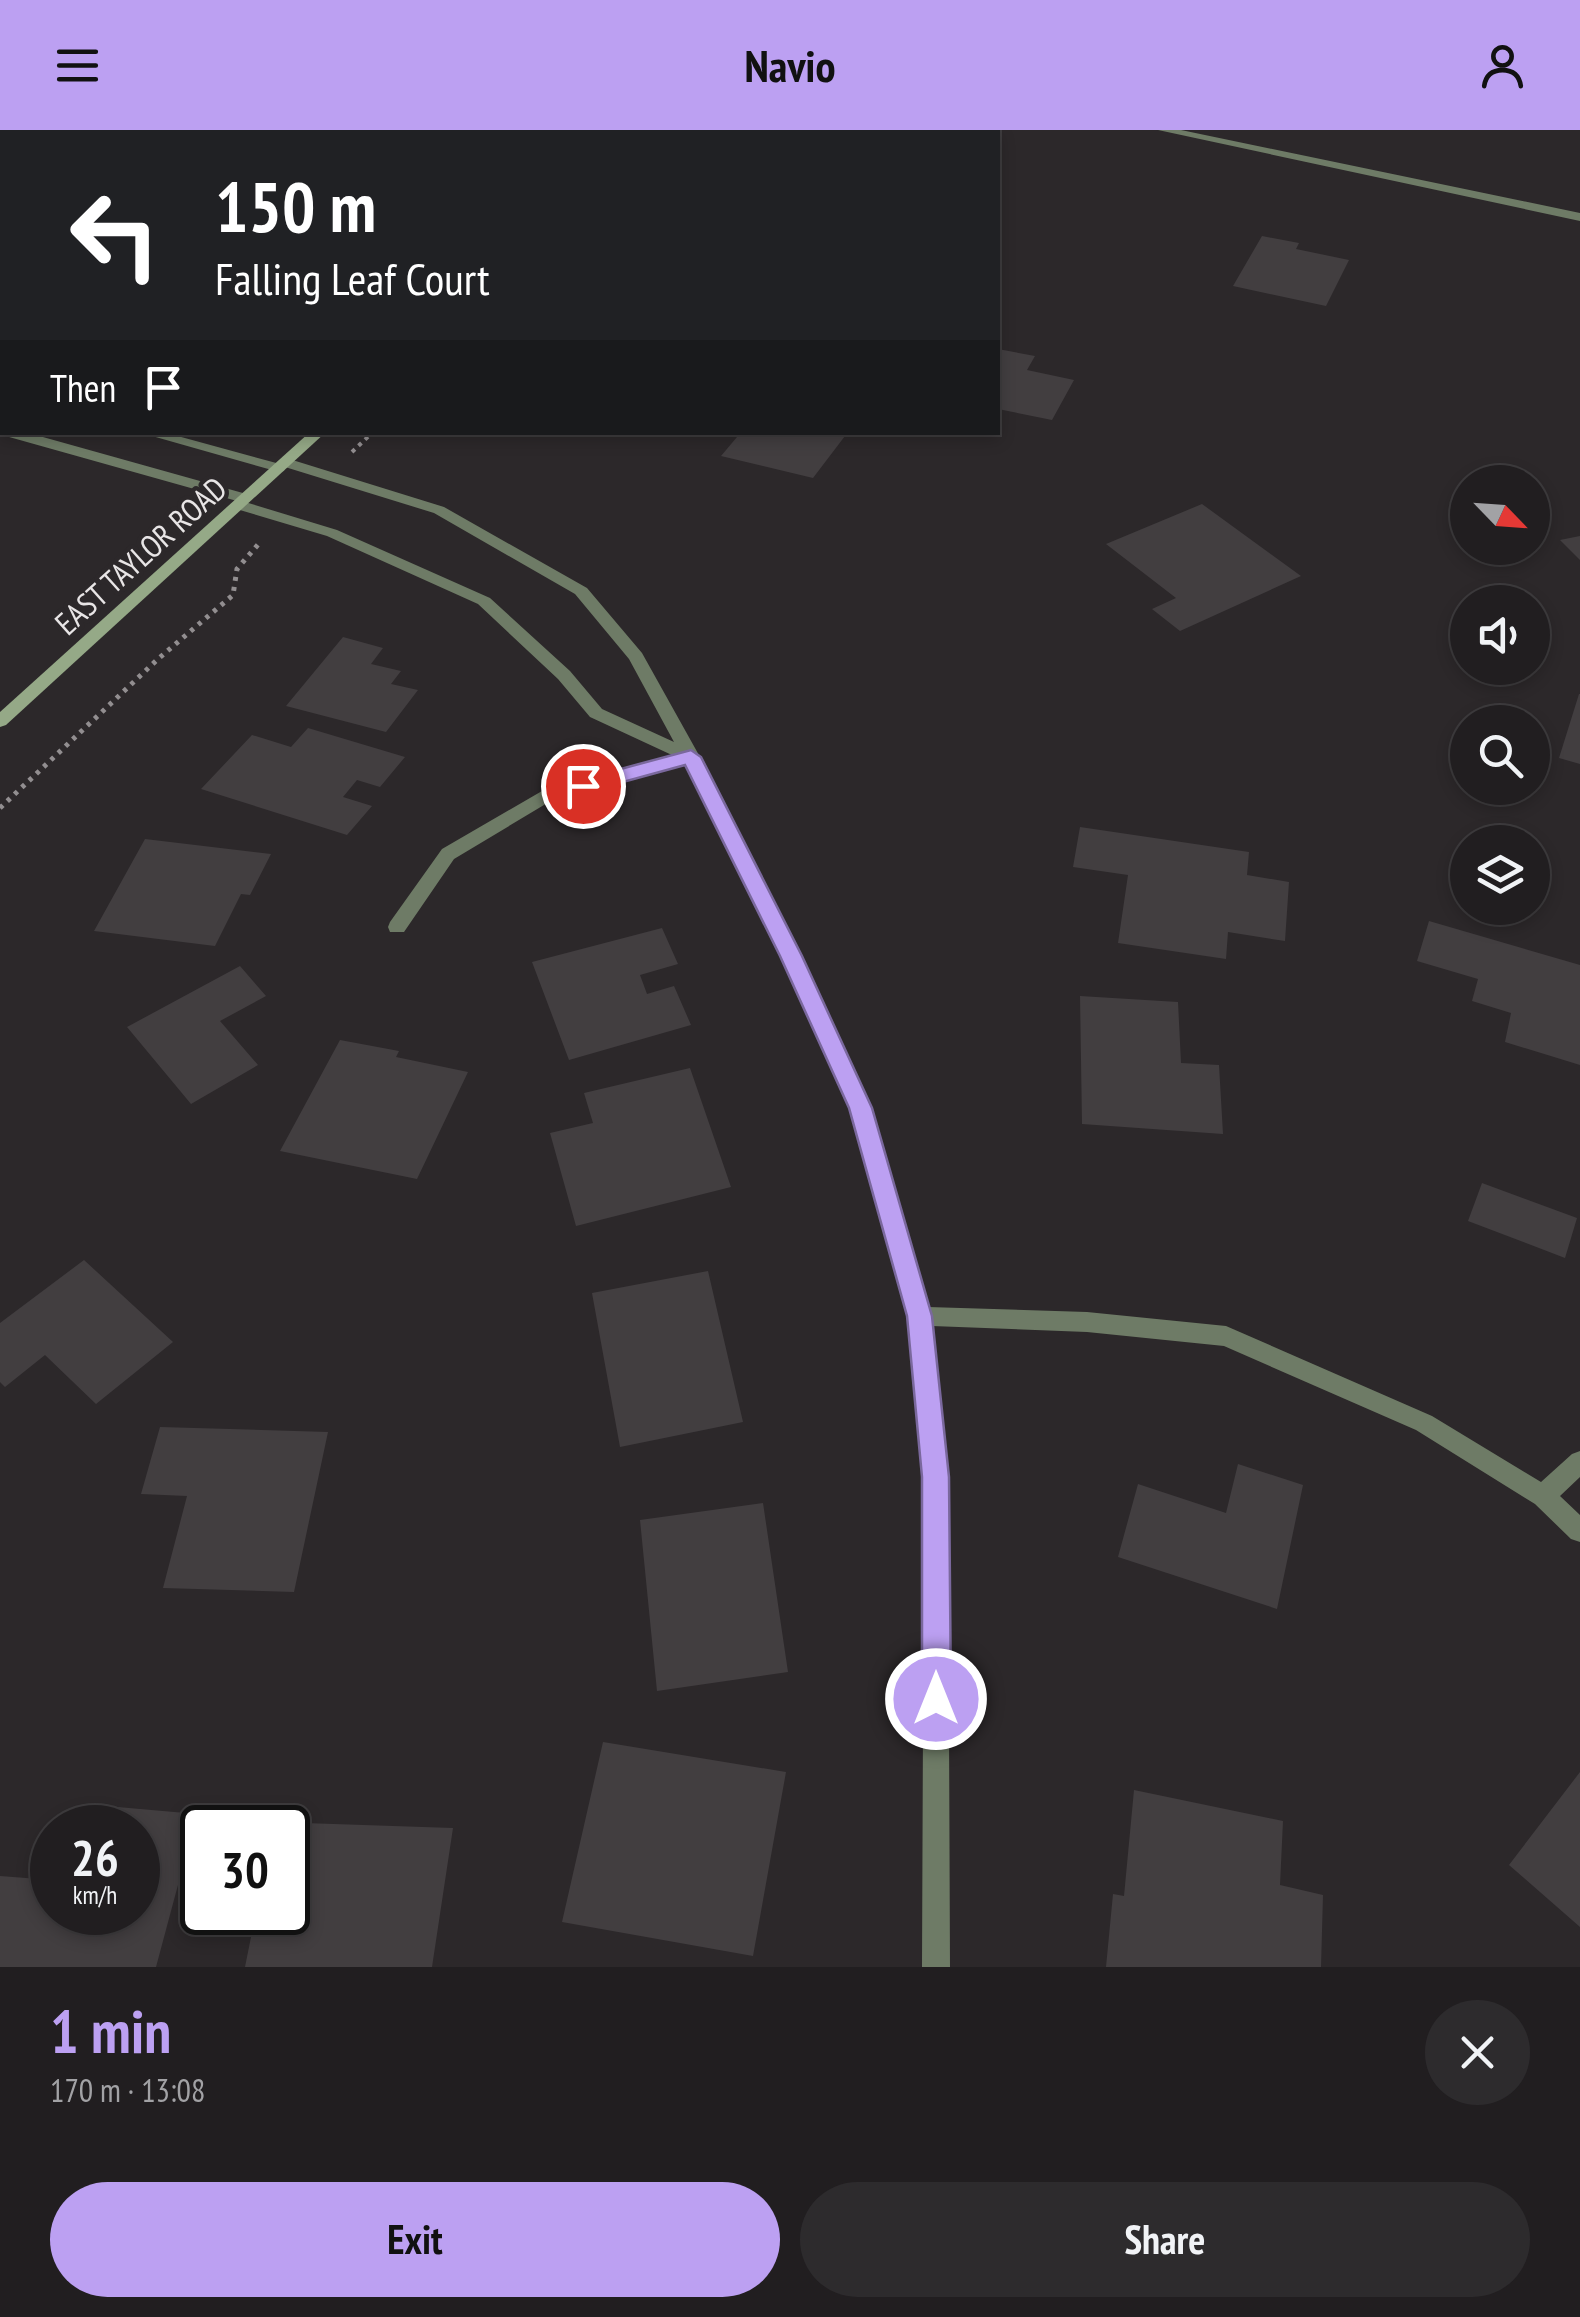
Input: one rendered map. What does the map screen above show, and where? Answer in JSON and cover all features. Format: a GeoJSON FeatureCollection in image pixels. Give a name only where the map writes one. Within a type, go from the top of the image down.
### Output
{"type":"FeatureCollection","features":[{"type":"Feature","properties":{"kind":"main road","name":"EAST TAYLOR ROAD"},"geometry":{"type":"LineString","coordinates":[[0,721],[317,435]]}},
{"type":"Feature","properties":{"kind":"street"},"geometry":{"type":"LineString","coordinates":[[1164,130],[1580,217]]}},
{"type":"Feature","properties":{"kind":"street"},"geometry":{"type":"LineString","coordinates":[[16,435],[332,533],[484,601],[564,675],[596,714],[691,757]]}},
{"type":"Feature","properties":{"kind":"street"},"geometry":{"type":"LineString","coordinates":[[157,435],[282,465],[439,510],[582,590],[636,657],[691,757],[791,956],[860,1108],[920,1316],[936,1477],[936,1967]]}},
{"type":"Feature","properties":{"kind":"street"},"geometry":{"type":"LineString","coordinates":[[397,927],[448,854],[548,795],[691,757]]}},
{"type":"Feature","properties":{"kind":"street"},"geometry":{"type":"LineString","coordinates":[[920,1316],[1087,1322],[1226,1336],[1424,1422],[1543,1496],[1580,1531]]}},
{"type":"Feature","properties":{"kind":"street"},"geometry":{"type":"LineString","coordinates":[[1543,1496],[1580,1462]]}},
{"type":"Feature","properties":{"kind":"path"},"geometry":{"type":"LineString","coordinates":[[352,452],[370,435]]}},
{"type":"Feature","properties":{"kind":"path"},"geometry":{"type":"LineString","coordinates":[[0,808],[158,659],[233,595],[236,569],[266,537]]}},
{"type":"Feature","properties":{"kind":"building"},"geometry":{"type":"Polygon","coordinates":[[[1262,236],[1299,243],[1296,249],[1349,260],[1326,306],[1233,286],[1262,236]]]}},
{"type":"Feature","properties":{"kind":"building"},"geometry":{"type":"Polygon","coordinates":[[[1000,349],[1035,356],[1027,370],[1074,380],[1052,420],[1000,409],[1000,349]]]}},
{"type":"Feature","properties":{"kind":"building"},"geometry":{"type":"Polygon","coordinates":[[[732,435],[845,436],[813,478],[721,456],[737,437],[732,435]]]}},
{"type":"Feature","properties":{"kind":"building"},"geometry":{"type":"Polygon","coordinates":[[[1202,504],[1301,576],[1180,631],[1152,609],[1176,598],[1106,544],[1202,504]]]}},
{"type":"Feature","properties":{"kind":"building"},"geometry":{"type":"Polygon","coordinates":[[[1580,536],[1580,560],[1560,540],[1580,536]]]}},
{"type":"Feature","properties":{"kind":"building"},"geometry":{"type":"Polygon","coordinates":[[[343,637],[383,648],[371,664],[401,671],[391,684],[418,690],[386,732],[286,706],[343,637]]]}},
{"type":"Feature","properties":{"kind":"building"},"geometry":{"type":"Polygon","coordinates":[[[1580,694],[1580,764],[1559,758],[1580,694]]]}},
{"type":"Feature","properties":{"kind":"building"},"geometry":{"type":"Polygon","coordinates":[[[308,728],[405,757],[380,787],[357,780],[343,797],[372,806],[347,835],[201,789],[252,735],[291,747],[308,728]]]}},
{"type":"Feature","properties":{"kind":"building"},"geometry":{"type":"Polygon","coordinates":[[[1080,827],[1249,852],[1247,875],[1289,882],[1285,941],[1228,932],[1226,959],[1118,943],[1128,875],[1073,867],[1080,827]]]}},
{"type":"Feature","properties":{"kind":"building"},"geometry":{"type":"Polygon","coordinates":[[[145,839],[271,854],[250,895],[241,894],[215,946],[94,931],[145,839]]]}},
{"type":"Feature","properties":{"kind":"building"},"geometry":{"type":"Polygon","coordinates":[[[1429,921],[1580,965],[1580,1065],[1505,1042],[1511,1013],[1472,1001],[1478,979],[1417,961],[1429,921]]]}},
{"type":"Feature","properties":{"kind":"building"},"geometry":{"type":"Polygon","coordinates":[[[662,928],[678,964],[640,975],[647,994],[674,986],[691,1025],[569,1060],[532,962],[662,928]]]}},
{"type":"Feature","properties":{"kind":"building"},"geometry":{"type":"Polygon","coordinates":[[[240,966],[266,996],[220,1021],[258,1065],[191,1104],[127,1027],[240,966]]]}},
{"type":"Feature","properties":{"kind":"building"},"geometry":{"type":"Polygon","coordinates":[[[1080,996],[1178,1002],[1181,1063],[1219,1065],[1223,1134],[1082,1124],[1080,996]]]}},
{"type":"Feature","properties":{"kind":"building"},"geometry":{"type":"Polygon","coordinates":[[[340,1040],[399,1051],[396,1057],[468,1072],[417,1179],[280,1151],[340,1040]]]}},
{"type":"Feature","properties":{"kind":"building"},"geometry":{"type":"Polygon","coordinates":[[[690,1068],[731,1187],[576,1226],[550,1133],[593,1123],[584,1093],[690,1068]]]}},
{"type":"Feature","properties":{"kind":"building"},"geometry":{"type":"Polygon","coordinates":[[[1482,1183],[1577,1218],[1565,1258],[1468,1221],[1482,1183]]]}},
{"type":"Feature","properties":{"kind":"building"},"geometry":{"type":"Polygon","coordinates":[[[84,1260],[173,1342],[96,1404],[45,1355],[5,1387],[0,1382],[0,1323],[84,1260]]]}},
{"type":"Feature","properties":{"kind":"building"},"geometry":{"type":"Polygon","coordinates":[[[708,1271],[743,1422],[620,1447],[592,1293],[708,1271]]]}},
{"type":"Feature","properties":{"kind":"building"},"geometry":{"type":"Polygon","coordinates":[[[160,1427],[328,1432],[294,1592],[163,1588],[187,1496],[141,1494],[160,1427]]]}},
{"type":"Feature","properties":{"kind":"building"},"geometry":{"type":"Polygon","coordinates":[[[1238,1464],[1303,1485],[1277,1609],[1118,1557],[1138,1484],[1226,1513],[1238,1464]]]}},
{"type":"Feature","properties":{"kind":"building"},"geometry":{"type":"Polygon","coordinates":[[[763,1503],[788,1672],[657,1691],[640,1520],[763,1503]]]}},
{"type":"Feature","properties":{"kind":"building"},"geometry":{"type":"Polygon","coordinates":[[[603,1742],[786,1772],[753,1956],[562,1922],[603,1742]]]}},
{"type":"Feature","properties":{"kind":"building"},"geometry":{"type":"Polygon","coordinates":[[[1580,1772],[1580,1927],[1509,1865],[1580,1772]]]}},
{"type":"Feature","properties":{"kind":"building"},"geometry":{"type":"Polygon","coordinates":[[[1134,1790],[1283,1821],[1280,1885],[1323,1895],[1321,1967],[1106,1967],[1113,1894],[1124,1896],[1134,1790]]]}},
{"type":"Feature","properties":{"kind":"building"},"geometry":{"type":"Polygon","coordinates":[[[160,1811],[180,1813],[180,1877],[156,1967],[0,1967],[0,1876],[30,1878],[30,1935],[160,1935],[160,1811]]]}},
{"type":"Feature","properties":{"kind":"building"},"geometry":{"type":"Polygon","coordinates":[[[310,1823],[453,1828],[432,1967],[245,1967],[251,1935],[310,1935],[310,1823]]]}},
{"type":"Feature","properties":{"kind":"route"},"geometry":{"type":"LineString","coordinates":[[583,786],[691,757],[791,956],[860,1108],[920,1316],[936,1477],[936,1699]]}}]}
